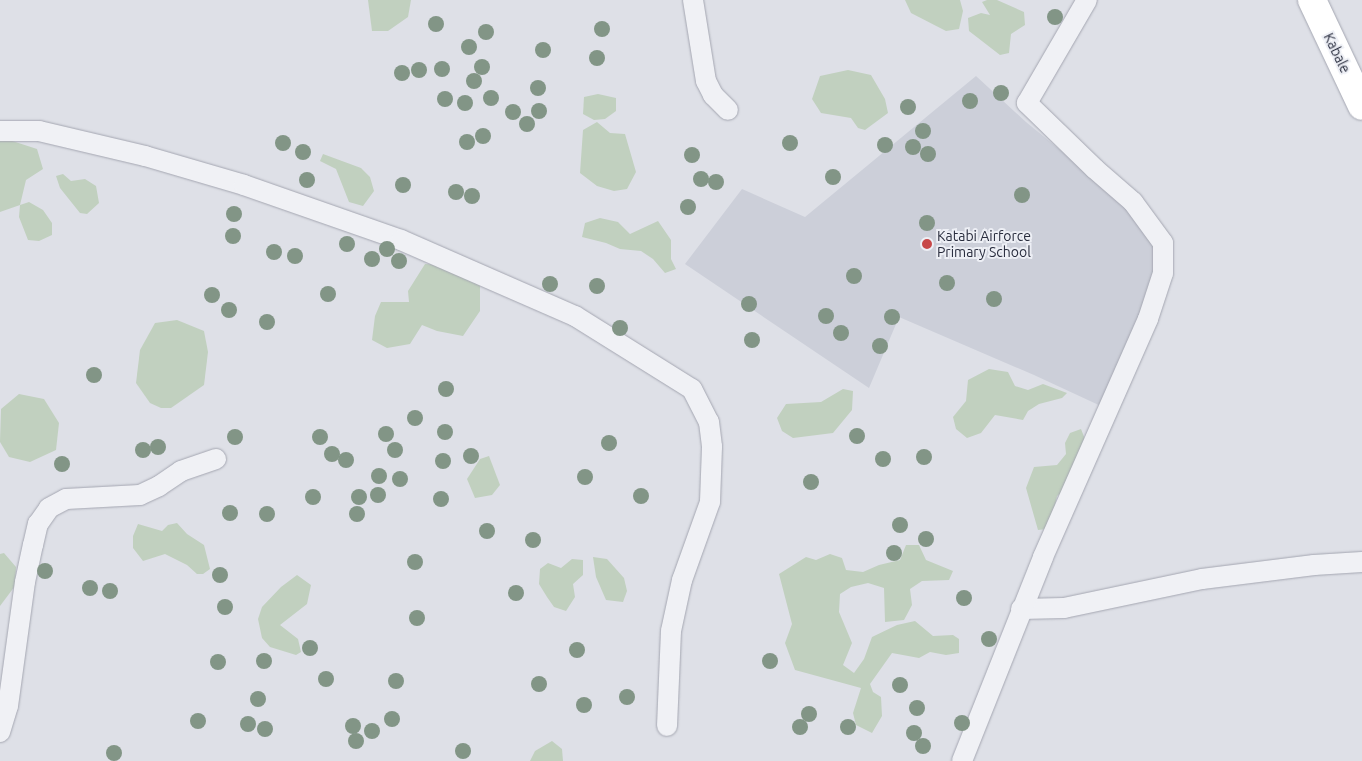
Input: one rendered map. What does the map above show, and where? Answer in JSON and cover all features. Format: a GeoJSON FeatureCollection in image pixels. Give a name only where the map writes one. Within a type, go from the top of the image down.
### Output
{"type":"FeatureCollection","features":[{"type":"Feature","properties":{"kind":"street"},"geometry":{"type":"LineString","coordinates":[[694,0],[706,81],[714,95],[728,110]]}},
{"type":"Feature","properties":{"kind":"street"},"geometry":{"type":"LineString","coordinates":[[962,761],[1021,609],[1087,453],[1148,319],[1163,273],[1164,242],[1133,202],[1095,169],[1027,103],[1087,0]]}},
{"type":"Feature","properties":{"kind":"street","name":"Kabale"},"geometry":{"type":"LineString","coordinates":[[1312,0],[1362,106]]}},
{"type":"Feature","properties":{"kind":"street"},"geometry":{"type":"LineString","coordinates":[[0,131],[39,132],[145,156],[244,185],[402,240],[575,316],[692,389],[709,422],[712,447],[710,502],[682,580],[671,631],[667,726]]}},
{"type":"Feature","properties":{"kind":"street"},"geometry":{"type":"LineString","coordinates":[[0,732],[8,706],[25,582],[38,524],[48,508],[66,499],[140,495],[159,486],[181,471],[216,459]]}},
{"type":"Feature","properties":{"kind":"street"},"geometry":{"type":"LineString","coordinates":[[1021,609],[1064,608],[1202,579],[1314,565],[1362,562]]}},
{"type":"Feature","properties":{"kind":"shaded area","name":"Katabi Airforce Primary School"},"geometry":{"type":"Polygon","coordinates":[[[976,76],[1026,122],[1134,211],[1150,234],[1156,253],[1147,299],[1103,407],[899,317],[869,388],[685,264],[742,189],[805,217],[976,76]]]}},
{"type":"Feature","properties":{"kind":"green space"},"geometry":{"type":"Polygon","coordinates":[[[368,0],[411,0],[408,17],[388,31],[372,31],[368,0]]]}},
{"type":"Feature","properties":{"kind":"green space"},"geometry":{"type":"Polygon","coordinates":[[[905,0],[960,0],[963,11],[959,29],[946,31],[911,13],[905,0]]]}},
{"type":"Feature","properties":{"kind":"green space"},"geometry":{"type":"Polygon","coordinates":[[[997,0],[1024,12],[1025,25],[1011,34],[1009,53],[1000,55],[969,31],[968,18],[981,13],[990,15],[982,2],[997,0]]]}},
{"type":"Feature","properties":{"kind":"green space"},"geometry":{"type":"Polygon","coordinates":[[[848,70],[871,75],[885,99],[888,113],[865,130],[858,128],[851,118],[821,113],[812,99],[820,76],[848,70]]]}},
{"type":"Feature","properties":{"kind":"green space"},"geometry":{"type":"Polygon","coordinates":[[[598,94],[616,98],[616,111],[605,119],[594,120],[583,114],[584,97],[598,94]]]}},
{"type":"Feature","properties":{"kind":"green space"},"geometry":{"type":"Polygon","coordinates":[[[597,122],[610,133],[625,134],[636,172],[627,189],[614,191],[597,186],[580,173],[583,130],[597,122]]]}},
{"type":"Feature","properties":{"kind":"green space"},"geometry":{"type":"Polygon","coordinates":[[[0,137],[37,149],[43,169],[26,180],[20,205],[0,212],[0,137]]]}},
{"type":"Feature","properties":{"kind":"green space"},"geometry":{"type":"Polygon","coordinates":[[[323,154],[361,168],[370,177],[374,191],[363,206],[349,202],[336,169],[320,161],[323,154]]]}},
{"type":"Feature","properties":{"kind":"green space"},"geometry":{"type":"Polygon","coordinates":[[[63,174],[71,181],[85,179],[96,186],[99,203],[87,214],[80,213],[60,188],[56,176],[63,174]]]}},
{"type":"Feature","properties":{"kind":"green space"},"geometry":{"type":"Polygon","coordinates":[[[29,202],[43,210],[52,223],[52,235],[39,241],[28,240],[19,217],[20,205],[29,202]]]}},
{"type":"Feature","properties":{"kind":"green space"},"geometry":{"type":"Polygon","coordinates":[[[600,218],[618,222],[630,234],[658,221],[671,240],[671,259],[676,269],[665,273],[653,259],[641,251],[620,249],[606,243],[582,237],[585,223],[600,218]]]}},
{"type":"Feature","properties":{"kind":"green space"},"geometry":{"type":"Polygon","coordinates":[[[425,264],[441,265],[480,282],[480,311],[463,336],[437,331],[422,325],[410,344],[387,348],[372,340],[375,316],[381,302],[409,302],[408,291],[425,264]]]}},
{"type":"Feature","properties":{"kind":"green space"},"geometry":{"type":"Polygon","coordinates":[[[177,320],[204,331],[208,352],[204,385],[171,408],[161,408],[150,403],[136,383],[140,350],[155,323],[177,320]]]}},
{"type":"Feature","properties":{"kind":"green space"},"geometry":{"type":"Polygon","coordinates":[[[989,369],[1008,372],[1015,386],[1028,390],[1043,384],[1067,393],[1062,398],[1039,404],[1028,411],[1023,420],[995,415],[981,433],[967,438],[956,429],[953,417],[966,401],[968,380],[989,369]]]}},
{"type":"Feature","properties":{"kind":"green space"},"geometry":{"type":"Polygon","coordinates":[[[843,389],[853,391],[852,410],[833,433],[793,438],[782,431],[777,418],[786,404],[821,402],[843,389]]]}},
{"type":"Feature","properties":{"kind":"green space"},"geometry":{"type":"Polygon","coordinates":[[[19,394],[44,399],[59,423],[56,450],[30,462],[9,457],[0,442],[1,409],[19,394]]]}},
{"type":"Feature","properties":{"kind":"green space"},"geometry":{"type":"Polygon","coordinates":[[[1081,429],[1092,457],[1085,473],[1057,496],[1051,524],[1046,529],[1038,530],[1026,488],[1034,467],[1057,465],[1066,454],[1065,443],[1070,433],[1081,429]]]}},
{"type":"Feature","properties":{"kind":"green space"},"geometry":{"type":"Polygon","coordinates":[[[489,456],[500,485],[492,495],[475,498],[467,479],[480,459],[489,456]]]}},
{"type":"Feature","properties":{"kind":"green space"},"geometry":{"type":"Polygon","coordinates":[[[177,523],[187,534],[204,545],[210,569],[203,574],[197,574],[187,565],[165,554],[143,561],[133,548],[133,536],[138,524],[162,531],[168,525],[177,523]]]}},
{"type":"Feature","properties":{"kind":"green space"},"geometry":{"type":"Polygon","coordinates":[[[906,545],[919,545],[926,560],[953,571],[949,580],[922,581],[910,589],[912,605],[904,620],[885,622],[884,588],[868,583],[851,587],[840,594],[839,612],[852,643],[843,665],[854,673],[864,659],[872,637],[897,625],[915,621],[933,636],[953,635],[959,639],[959,653],[946,655],[930,652],[919,658],[892,653],[870,684],[873,692],[881,697],[882,716],[872,733],[856,725],[853,713],[861,688],[795,670],[785,643],[792,624],[779,574],[806,557],[816,560],[830,554],[842,558],[846,570],[863,572],[879,565],[900,560],[906,545]]]}},
{"type":"Feature","properties":{"kind":"green space"},"geometry":{"type":"Polygon","coordinates":[[[4,553],[16,567],[15,586],[0,606],[0,554],[4,553]]]}},
{"type":"Feature","properties":{"kind":"green space"},"geometry":{"type":"Polygon","coordinates":[[[593,557],[607,559],[624,578],[627,591],[623,602],[606,600],[596,577],[593,557]]]}},
{"type":"Feature","properties":{"kind":"green space"},"geometry":{"type":"Polygon","coordinates":[[[572,559],[583,560],[583,575],[573,584],[575,597],[566,611],[554,607],[547,597],[539,584],[540,569],[548,563],[561,568],[572,559]]]}},
{"type":"Feature","properties":{"kind":"green space"},"geometry":{"type":"Polygon","coordinates":[[[297,575],[311,585],[307,604],[280,625],[298,639],[301,652],[296,655],[270,647],[262,638],[258,619],[262,607],[281,587],[297,575]]]}},
{"type":"Feature","properties":{"kind":"green space"},"geometry":{"type":"Polygon","coordinates":[[[552,741],[562,749],[563,761],[530,761],[535,751],[552,741]]]}},
{"type":"Feature","properties":{"kind":"place","name":"Katabi Airforce Primary School"},"geometry":{"type":"Point","coordinates":[927,244]}}]}
